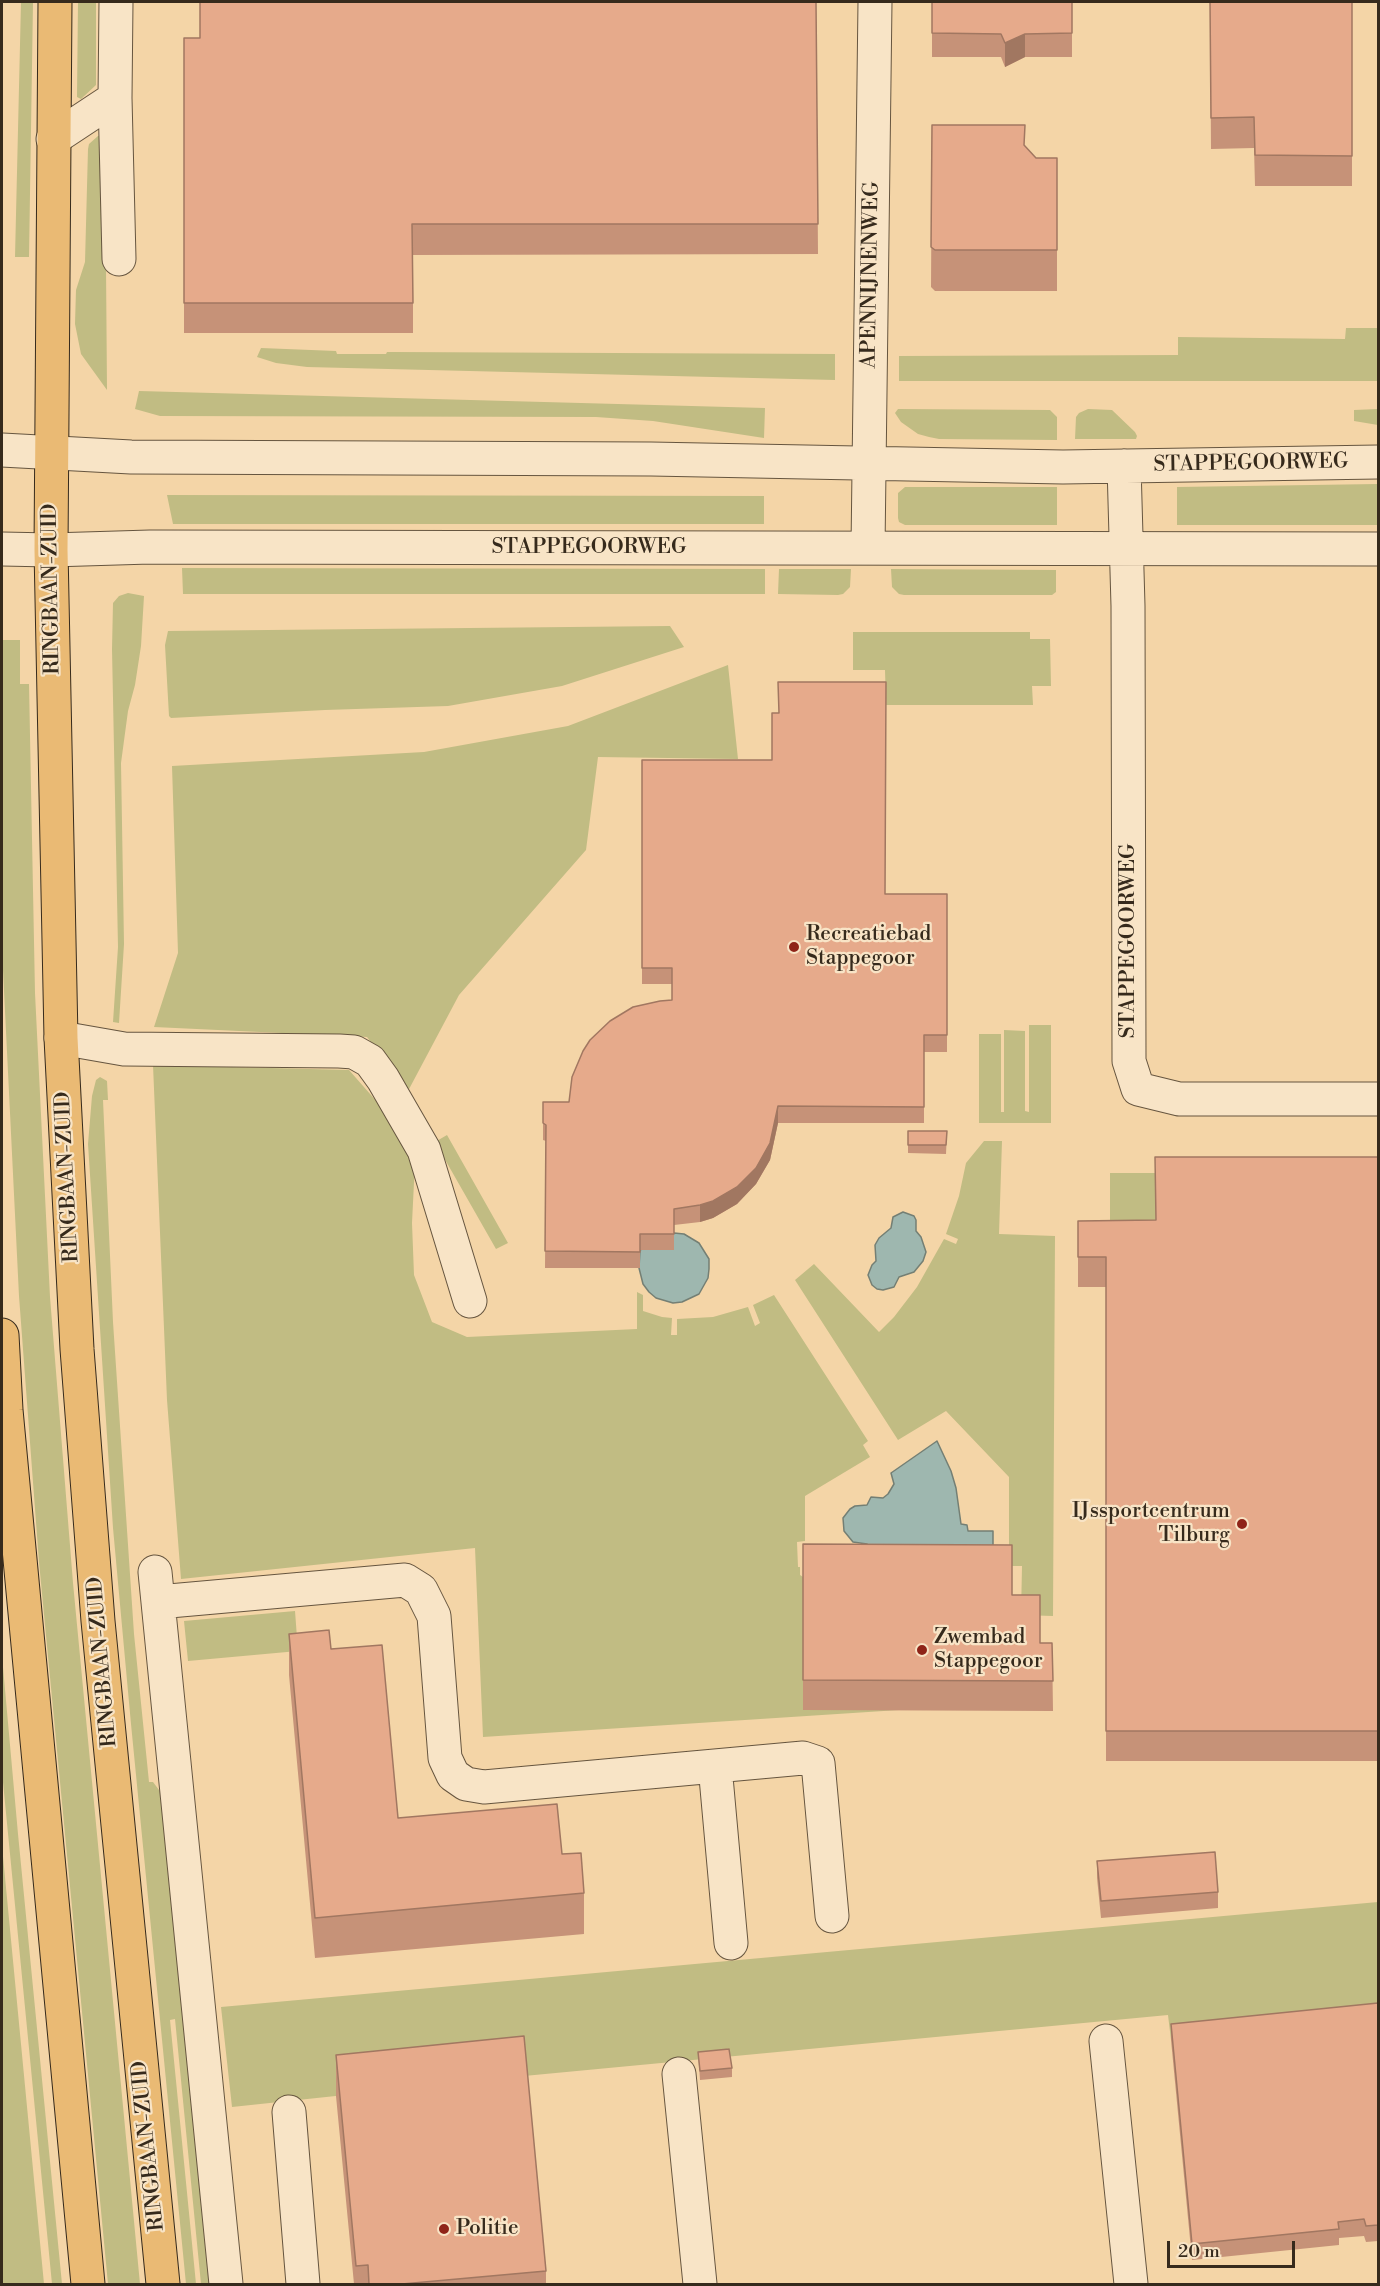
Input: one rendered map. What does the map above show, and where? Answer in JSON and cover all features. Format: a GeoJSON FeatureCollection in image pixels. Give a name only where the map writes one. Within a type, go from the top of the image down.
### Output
{"type":"FeatureCollection","features":[{"type":"Feature","properties":{"kind":"main road","name":"RINGBAAN-ZUID"},"geometry":{"type":"LineString","coordinates":[[55,2],[51,550],[61,1038],[77,1349],[98,1622],[163,2284]]}},
{"type":"Feature","properties":{"kind":"main road"},"geometry":{"type":"LineString","coordinates":[[2,1335],[7,1422],[88,2284]]}},
{"type":"Feature","properties":{"kind":"street"},"geometry":{"type":"LineString","coordinates":[[116,2],[115,98],[119,259]]}},
{"type":"Feature","properties":{"kind":"street","name":"APENNIJNENWEG"},"geometry":{"type":"LineString","coordinates":[[868,548],[875,2]]}},
{"type":"Feature","properties":{"kind":"street"},"geometry":{"type":"LineString","coordinates":[[53,140],[115,98]]}},
{"type":"Feature","properties":{"kind":"street","name":"STAPPEGOORWEG"},"geometry":{"type":"LineString","coordinates":[[2,450],[131,457],[651,459],[1063,467],[1378,462]]}},
{"type":"Feature","properties":{"kind":"street","name":"STAPPEGOORWEG"},"geometry":{"type":"LineString","coordinates":[[1124,466],[1127,550],[1129,1061],[1137,1089],[1179,1099],[1378,1100]]}},
{"type":"Feature","properties":{"kind":"street","name":"STAPPEGOORWEG"},"geometry":{"type":"LineString","coordinates":[[2,549],[150,547],[1378,549]]}},
{"type":"Feature","properties":{"kind":"street"},"geometry":{"type":"LineString","coordinates":[[61,1038],[124,1049],[354,1052],[370,1061],[424,1150],[470,1301]]}},
{"type":"Feature","properties":{"kind":"street"},"geometry":{"type":"LineString","coordinates":[[226,2284],[157,1587],[405,1580],[422,1590],[434,1616],[446,1758],[453,1775],[466,1784],[484,1787],[803,1758],[818,1763],[832,1916]]}},
{"type":"Feature","properties":{"kind":"street"},"geometry":{"type":"LineString","coordinates":[[715,1766],[731,1943]]}},
{"type":"Feature","properties":{"kind":"street"},"geometry":{"type":"LineString","coordinates":[[1106,2041],[1131,2284]]}},
{"type":"Feature","properties":{"kind":"street"},"geometry":{"type":"LineString","coordinates":[[679,2074],[700,2284]]}},
{"type":"Feature","properties":{"kind":"street"},"geometry":{"type":"LineString","coordinates":[[289,2112],[303,2284]]}},
{"type":"Feature","properties":{"kind":"shaded area"},"geometry":{"type":"Polygon","coordinates":[[[21,2],[33,2],[29,257],[15,257],[21,2]]]}},
{"type":"Feature","properties":{"kind":"shaded area"},"geometry":{"type":"Polygon","coordinates":[[[78,2],[96,2],[96,85],[81,99],[77,97],[78,2]]]}},
{"type":"Feature","properties":{"kind":"shaded area"},"geometry":{"type":"Polygon","coordinates":[[[98,136],[102,136],[105,142],[107,390],[81,354],[75,324],[76,290],[85,262],[88,149],[89,144],[98,136]]]}},
{"type":"Feature","properties":{"kind":"shaded area"},"geometry":{"type":"Polygon","coordinates":[[[1346,328],[1378,328],[1378,381],[899,381],[899,356],[1178,355],[1178,337],[1345,339],[1346,328]]]}},
{"type":"Feature","properties":{"kind":"shaded area"},"geometry":{"type":"Polygon","coordinates":[[[261,348],[336,351],[337,354],[393,352],[835,354],[835,380],[307,367],[276,363],[257,357],[261,348]]]}},
{"type":"Feature","properties":{"kind":"shaded area"},"geometry":{"type":"Polygon","coordinates":[[[139,391],[765,408],[764,438],[653,421],[596,417],[160,416],[135,409],[139,391]]]}},
{"type":"Feature","properties":{"kind":"shaded area"},"geometry":{"type":"Polygon","coordinates":[[[898,409],[1050,410],[1057,417],[1057,440],[939,439],[918,434],[901,422],[895,413],[898,409]]]}},
{"type":"Feature","properties":{"kind":"shaded area"},"geometry":{"type":"Polygon","coordinates":[[[1088,409],[1112,410],[1135,432],[1136,439],[1075,439],[1076,417],[1088,409]]]}},
{"type":"Feature","properties":{"kind":"shaded area"},"geometry":{"type":"Polygon","coordinates":[[[1378,409],[1378,425],[1354,421],[1354,410],[1378,409]]]}},
{"type":"Feature","properties":{"kind":"shaded area"},"geometry":{"type":"Polygon","coordinates":[[[1378,484],[1378,525],[1177,525],[1177,487],[1378,484]]]}},
{"type":"Feature","properties":{"kind":"shaded area"},"geometry":{"type":"Polygon","coordinates":[[[905,487],[1057,487],[1057,525],[905,525],[899,522],[898,518],[898,493],[905,487]]]}},
{"type":"Feature","properties":{"kind":"shaded area"},"geometry":{"type":"Polygon","coordinates":[[[167,495],[764,496],[764,524],[173,524],[167,495]]]}},
{"type":"Feature","properties":{"kind":"shaded area"},"geometry":{"type":"Polygon","coordinates":[[[182,568],[765,569],[765,594],[183,594],[182,568]]]}},
{"type":"Feature","properties":{"kind":"shaded area"},"geometry":{"type":"Polygon","coordinates":[[[779,569],[851,569],[850,587],[843,594],[838,595],[778,594],[779,569]]]}},
{"type":"Feature","properties":{"kind":"shaded area"},"geometry":{"type":"Polygon","coordinates":[[[891,569],[1056,570],[1056,592],[1052,595],[904,595],[899,594],[892,587],[891,569]]]}},
{"type":"Feature","properties":{"kind":"shaded area"},"geometry":{"type":"Polygon","coordinates":[[[128,593],[144,596],[141,646],[128,711],[121,763],[124,944],[119,1023],[113,1022],[118,947],[112,649],[113,603],[119,596],[128,593]]]}},
{"type":"Feature","properties":{"kind":"shaded area"},"geometry":{"type":"Polygon","coordinates":[[[670,626],[684,647],[562,686],[448,706],[171,718],[169,716],[165,645],[168,631],[670,626]]]}},
{"type":"Feature","properties":{"kind":"shaded area"},"geometry":{"type":"Polygon","coordinates":[[[853,632],[1030,632],[1030,639],[1050,639],[1051,686],[1032,686],[1033,705],[886,705],[885,670],[853,670],[853,632]]]}},
{"type":"Feature","properties":{"kind":"shaded area"},"geometry":{"type":"Polygon","coordinates":[[[2,640],[20,640],[20,684],[29,684],[35,993],[50,1297],[73,1583],[140,2284],[108,2284],[39,1562],[19,1296],[2,950],[2,640]]]}},
{"type":"Feature","properties":{"kind":"shaded area"},"geometry":{"type":"Polygon","coordinates":[[[728,665],[738,759],[598,757],[586,850],[459,995],[408,1091],[367,1037],[154,1027],[178,953],[172,766],[424,752],[568,726],[728,665]]]}},
{"type":"Feature","properties":{"kind":"shaded area"},"geometry":{"type":"Polygon","coordinates":[[[1029,1025],[1051,1025],[1051,1123],[979,1123],[979,1034],[1001,1034],[1001,1112],[1004,1112],[1004,1030],[1025,1031],[1025,1111],[1029,1112],[1029,1025]]]}},
{"type":"Feature","properties":{"kind":"shaded area"},"geometry":{"type":"Polygon","coordinates":[[[153,1065],[349,1070],[385,1111],[415,1162],[412,1223],[414,1275],[432,1322],[467,1337],[637,1329],[637,1292],[643,1295],[643,1311],[672,1318],[671,1335],[677,1335],[677,1319],[713,1317],[748,1307],[755,1326],[760,1323],[753,1305],[774,1295],[868,1441],[863,1445],[870,1457],[805,1496],[805,1541],[797,1542],[798,1567],[803,1577],[803,1710],[899,1710],[483,1737],[475,1548],[181,1579],[167,1400],[153,1065]]]}},
{"type":"Feature","properties":{"kind":"shaded area"},"geometry":{"type":"Polygon","coordinates":[[[100,1077],[107,1081],[108,1100],[103,1100],[113,1322],[134,1634],[149,1782],[153,1782],[165,1798],[213,2284],[201,2284],[175,2019],[170,2020],[196,2284],[186,2284],[131,1724],[113,1528],[88,1144],[92,1096],[96,1080],[100,1077]]]}},
{"type":"Feature","properties":{"kind":"shaded area"},"geometry":{"type":"Polygon","coordinates":[[[447,1135],[508,1243],[496,1249],[435,1142],[447,1135]]]}},
{"type":"Feature","properties":{"kind":"shaded area"},"geometry":{"type":"Polygon","coordinates":[[[984,1141],[1002,1141],[999,1234],[1055,1236],[1053,1616],[1021,1615],[1022,1566],[1009,1566],[1009,1477],[946,1411],[898,1440],[795,1280],[814,1264],[879,1332],[917,1287],[944,1239],[956,1244],[958,1239],[946,1234],[959,1196],[966,1163],[984,1141]]]}},
{"type":"Feature","properties":{"kind":"shaded area"},"geometry":{"type":"Polygon","coordinates":[[[1110,1173],[1160,1173],[1160,1251],[1110,1251],[1110,1173]]]}},
{"type":"Feature","properties":{"kind":"shaded area"},"geometry":{"type":"Polygon","coordinates":[[[295,1611],[298,1651],[188,1661],[184,1621],[295,1611]]]}},
{"type":"Feature","properties":{"kind":"shaded area"},"geometry":{"type":"Polygon","coordinates":[[[2,1656],[62,2284],[52,2284],[2,1772],[2,1656]]]}},
{"type":"Feature","properties":{"kind":"shaded area"},"geometry":{"type":"Polygon","coordinates":[[[2,1846],[44,2284],[2,2284],[2,1846]]]}},
{"type":"Feature","properties":{"kind":"shaded area"},"geometry":{"type":"Polygon","coordinates":[[[1378,1902],[1378,2020],[1171,2040],[1168,2015],[524,2076],[232,2107],[221,2007],[1378,1902]]]}},
{"type":"Feature","properties":{"kind":"water"},"geometry":{"type":"Polygon","coordinates":[[[903,1212],[914,1216],[916,1220],[916,1231],[921,1237],[926,1252],[923,1261],[914,1272],[899,1277],[894,1287],[877,1289],[872,1285],[868,1275],[876,1261],[875,1245],[879,1238],[891,1228],[893,1217],[903,1212]]]}},
{"type":"Feature","properties":{"kind":"water"},"geometry":{"type":"Polygon","coordinates":[[[674,1233],[684,1234],[699,1243],[709,1259],[709,1269],[708,1278],[699,1294],[682,1302],[673,1303],[656,1298],[649,1292],[643,1284],[639,1268],[640,1250],[674,1233]]]}},
{"type":"Feature","properties":{"kind":"water"},"geometry":{"type":"Polygon","coordinates":[[[937,1441],[956,1488],[961,1524],[967,1525],[968,1531],[993,1531],[993,1576],[875,1552],[867,1544],[853,1542],[844,1531],[843,1518],[850,1509],[867,1505],[871,1497],[883,1498],[894,1484],[891,1473],[937,1441]]]}},
{"type":"Feature","properties":{"kind":"building"},"geometry":{"type":"Polygon","coordinates":[[[200,2],[816,2],[818,224],[412,224],[413,303],[184,303],[184,38],[200,38],[200,2]]]}},
{"type":"Feature","properties":{"kind":"building"},"geometry":{"type":"Polygon","coordinates":[[[932,2],[1072,2],[1072,33],[1025,34],[1005,43],[1001,34],[932,33],[932,2]]]}},
{"type":"Feature","properties":{"kind":"building"},"geometry":{"type":"Polygon","coordinates":[[[1210,2],[1352,2],[1352,156],[1255,155],[1254,117],[1211,118],[1210,2]]]}},
{"type":"Feature","properties":{"kind":"building"},"geometry":{"type":"Polygon","coordinates":[[[932,125],[1025,125],[1024,145],[1036,158],[1057,158],[1057,250],[935,250],[931,247],[932,125]]]}},
{"type":"Feature","properties":{"kind":"building","name":"Recreatiebad Stappegoor"},"geometry":{"type":"Polygon","coordinates":[[[778,682],[886,682],[885,894],[947,894],[947,1035],[924,1035],[924,1107],[778,1106],[770,1143],[756,1168],[737,1187],[713,1201],[674,1209],[674,1234],[640,1234],[640,1252],[545,1251],[546,1125],[543,1123],[543,1102],[569,1102],[572,1077],[583,1051],[590,1040],[610,1021],[633,1007],[672,1000],[672,968],[642,968],[642,760],[772,760],[772,713],[779,713],[778,682]]]}},
{"type":"Feature","properties":{"kind":"building"},"geometry":{"type":"Polygon","coordinates":[[[908,1131],[947,1131],[946,1145],[908,1145],[908,1131]]]}},
{"type":"Feature","properties":{"kind":"building","name":"IJssportcentrum Tilburg"},"geometry":{"type":"Polygon","coordinates":[[[1155,1157],[1378,1157],[1378,1731],[1106,1731],[1106,1257],[1078,1257],[1078,1221],[1156,1220],[1155,1157]]]}},
{"type":"Feature","properties":{"kind":"building","name":"Zwembad Stappegoor"},"geometry":{"type":"Polygon","coordinates":[[[803,1544],[1012,1545],[1012,1595],[1040,1595],[1040,1643],[1052,1643],[1053,1681],[803,1680],[803,1544]]]}},
{"type":"Feature","properties":{"kind":"building"},"geometry":{"type":"Polygon","coordinates":[[[329,1630],[331,1649],[382,1645],[398,1818],[557,1804],[562,1854],[581,1853],[584,1893],[315,1918],[289,1634],[329,1630]]]}},
{"type":"Feature","properties":{"kind":"building"},"geometry":{"type":"Polygon","coordinates":[[[1215,1852],[1218,1892],[1101,1901],[1097,1861],[1215,1852]]]}},
{"type":"Feature","properties":{"kind":"building"},"geometry":{"type":"Polygon","coordinates":[[[1378,2003],[1378,2225],[1366,2226],[1364,2219],[1338,2222],[1339,2229],[1192,2244],[1171,2024],[1378,2003]]]}},
{"type":"Feature","properties":{"kind":"building","name":"Politie"},"geometry":{"type":"Polygon","coordinates":[[[524,2036],[546,2271],[402,2284],[369,2284],[368,2265],[356,2266],[336,2055],[524,2036]]]}},
{"type":"Feature","properties":{"kind":"building"},"geometry":{"type":"Polygon","coordinates":[[[729,2049],[732,2068],[700,2071],[698,2052],[729,2049]]]}},
{"type":"Feature","properties":{"kind":"place","name":"Recreatiebad Stappegoor"},"geometry":{"type":"Point","coordinates":[794,947]}},
{"type":"Feature","properties":{"kind":"place","name":"IJssportcentrum Tilburg"},"geometry":{"type":"Point","coordinates":[1242,1524]}},
{"type":"Feature","properties":{"kind":"place","name":"Zwembad Stappegoor"},"geometry":{"type":"Point","coordinates":[922,1650]}},
{"type":"Feature","properties":{"kind":"place","name":"Politie"},"geometry":{"type":"Point","coordinates":[444,2229]}}]}
